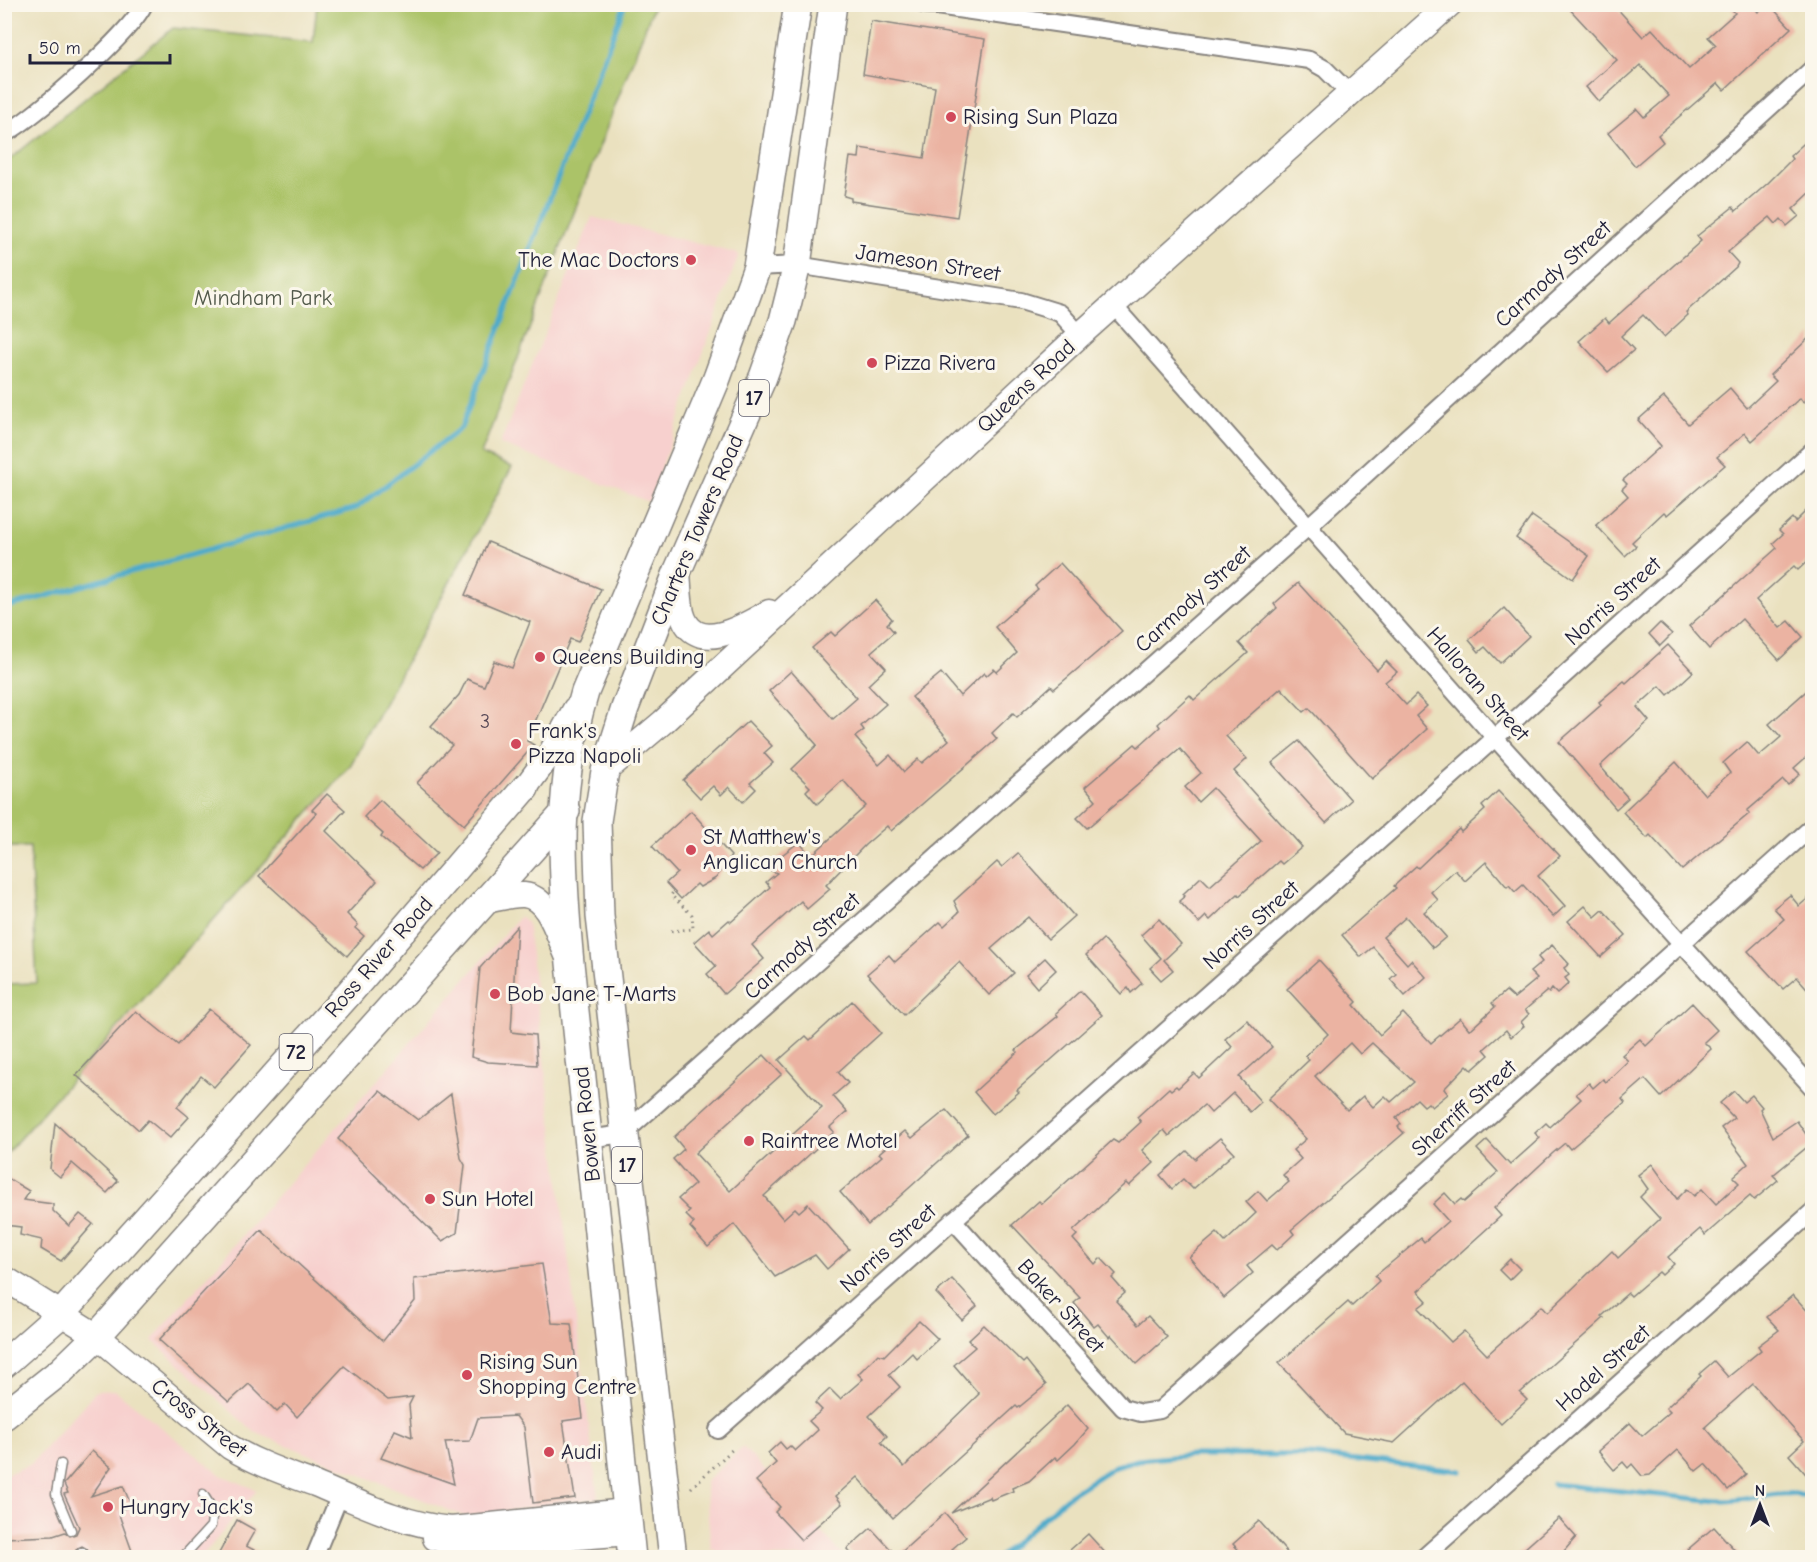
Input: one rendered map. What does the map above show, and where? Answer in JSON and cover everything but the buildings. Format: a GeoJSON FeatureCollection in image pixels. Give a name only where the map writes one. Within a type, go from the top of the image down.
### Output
{"type":"FeatureCollection","features":[{"type":"Feature","properties":{"kind":"main road","name":"Charters Towers Road"},"geometry":{"type":"LineString","coordinates":[[585,692],[717,378],[757,267],[798,4]]}},
{"type":"Feature","properties":{"kind":"main road","name":"Charters Towers Road"},"geometry":{"type":"LineString","coordinates":[[605,771],[625,708],[678,570],[763,377],[783,321],[797,265],[833,4]]}},
{"type":"Feature","properties":{"kind":"main road","name":"Bowen Road"},"geometry":{"type":"LineString","coordinates":[[585,692],[571,744],[562,815],[562,872],[629,1534]]}},
{"type":"Feature","properties":{"kind":"main road","name":"Bowen Road"},"geometry":{"type":"LineString","coordinates":[[605,771],[597,821],[597,863],[623,1134],[673,1557]]}},
{"type":"Feature","properties":{"kind":"main road","name":"Ross River Road"},"geometry":{"type":"LineString","coordinates":[[4,1416],[62,1370],[97,1336],[562,815],[605,771]]}},
{"type":"Feature","properties":{"kind":"main road","name":"Ross River Road"},"geometry":{"type":"LineString","coordinates":[[4,1364],[62,1313],[350,992],[525,788]]}},
{"type":"Feature","properties":{"kind":"main road"},"geometry":{"type":"LineString","coordinates":[[629,1534],[667,1518]]}},
{"type":"Feature","properties":{"kind":"street"},"geometry":{"type":"LineString","coordinates":[[4,134],[29,118],[117,40],[144,4]]}},
{"type":"Feature","properties":{"kind":"street"},"geometry":{"type":"LineString","coordinates":[[923,4],[1309,60],[1325,69],[1350,94]]}},
{"type":"Feature","properties":{"kind":"street","name":"Queens Road"},"geometry":{"type":"LineString","coordinates":[[605,771],[800,595],[1080,335],[1450,4]]}},
{"type":"Feature","properties":{"kind":"street","name":"Carmody Street"},"geometry":{"type":"LineString","coordinates":[[623,1134],[1310,526],[1812,69]]}},
{"type":"Feature","properties":{"kind":"street","name":"Jameson Street"},"geometry":{"type":"LineString","coordinates":[[757,267],[797,265],[1022,301],[1060,314],[1080,335]]}},
{"type":"Feature","properties":{"kind":"street","name":"Halloran Street"},"geometry":{"type":"LineString","coordinates":[[1114,306],[1495,738],[1812,1087]]}},
{"type":"Feature","properties":{"kind":"street","name":"Norris Street"},"geometry":{"type":"LineString","coordinates":[[718,1430],[1495,738],[1812,451]]}},
{"type":"Feature","properties":{"kind":"street"},"geometry":{"type":"LineString","coordinates":[[678,570],[684,619],[694,632],[707,636],[733,631],[800,595]]}},
{"type":"Feature","properties":{"kind":"street","name":"Ross River Road"},"geometry":{"type":"LineString","coordinates":[[525,788],[550,754],[585,692]]}},
{"type":"Feature","properties":{"kind":"street","name":"Sherriff Street"},"geometry":{"type":"LineString","coordinates":[[1141,1413],[1160,1410],[1812,827]]}},
{"type":"Feature","properties":{"kind":"street"},"geometry":{"type":"LineString","coordinates":[[486,901],[524,895],[541,902],[570,963]]}},
{"type":"Feature","properties":{"kind":"street"},"geometry":{"type":"LineString","coordinates":[[588,1139],[623,1134]]}},
{"type":"Feature","properties":{"kind":"street","name":"Hodel Street"},"geometry":{"type":"LineString","coordinates":[[1423,1557],[1812,1212]]}},
{"type":"Feature","properties":{"kind":"street","name":"Baker Street"},"geometry":{"type":"LineString","coordinates":[[953,1220],[1123,1408],[1141,1413]]}},
{"type":"Feature","properties":{"kind":"street","name":"Cross Street"},"geometry":{"type":"LineString","coordinates":[[4,1278],[97,1336],[230,1447],[340,1495],[426,1525],[452,1529],[629,1534]]}},
{"type":"Feature","properties":{"kind":"street"},"geometry":{"type":"LineString","coordinates":[[314,1557],[340,1495]]}},
{"type":"Feature","properties":{"kind":"lane"},"geometry":{"type":"LineString","coordinates":[[61,1464],[56,1494],[71,1530]]}},
{"type":"Feature","properties":{"kind":"lane"},"geometry":{"type":"LineString","coordinates":[[182,1557],[211,1526],[213,1510],[203,1494]]}},
{"type":"Feature","properties":{"kind":"path"},"geometry":{"type":"LineString","coordinates":[[670,931],[693,929],[692,915],[671,895],[674,891]]}},
{"type":"Feature","properties":{"kind":"path"},"geometry":{"type":"LineString","coordinates":[[691,1488],[734,1448]]}},
{"type":"Feature","properties":{"kind":"shaded area"},"geometry":{"type":"Polygon","coordinates":[[[592,217],[739,254],[649,502],[500,444],[592,217]]]}},
{"type":"Feature","properties":{"kind":"shaded area","name":"Rising Sun Shopping Centre"},"geometry":{"type":"Polygon","coordinates":[[[520,916],[527,922],[598,1498],[466,1517],[254,1432],[152,1340],[520,916]]]}},
{"type":"Feature","properties":{"kind":"shaded area"},"geometry":{"type":"Polygon","coordinates":[[[115,1390],[221,1475],[257,1490],[202,1557],[5,1558],[5,1475],[31,1464],[96,1391],[115,1390]]]}},
{"type":"Feature","properties":{"kind":"shaded area"},"geometry":{"type":"Polygon","coordinates":[[[743,1447],[845,1557],[716,1557],[715,1548],[711,1551],[705,1482],[743,1447]]]}},
{"type":"Feature","properties":{"kind":"green space","name":"Mindham Park"},"geometry":{"type":"Polygon","coordinates":[[[317,5],[654,5],[481,454],[512,467],[350,766],[5,1155],[5,984],[37,983],[30,847],[4,847],[5,163],[173,28],[313,42],[317,5]]]}},
{"type":"Feature","properties":{"kind":"waterway"},"geometry":{"type":"LineString","coordinates":[[4,608],[356,508],[461,428],[625,4]]}},
{"type":"Feature","properties":{"kind":"waterway"},"geometry":{"type":"LineString","coordinates":[[998,1558],[1068,1496],[1115,1466],[1138,1460],[1192,1455],[1309,1455],[1461,1471]]}},
{"type":"Feature","properties":{"kind":"waterway"},"geometry":{"type":"LineString","coordinates":[[1553,1484],[1718,1501],[1777,1494],[1812,1498]]}},
{"type":"Feature","properties":{"kind":"place","name":"Rising Sun Plaza"},"geometry":{"type":"Point","coordinates":[951,117]}},
{"type":"Feature","properties":{"kind":"place","name":"The Mac Doctors"},"geometry":{"type":"Point","coordinates":[691,260]}},
{"type":"Feature","properties":{"kind":"place","name":"Pizza Rivera"},"geometry":{"type":"Point","coordinates":[872,363]}},
{"type":"Feature","properties":{"kind":"place","name":"Queens Building"},"geometry":{"type":"Point","coordinates":[540,657]}},
{"type":"Feature","properties":{"kind":"place","name":"Frank's Pizza Napoli"},"geometry":{"type":"Point","coordinates":[516,744]}},
{"type":"Feature","properties":{"kind":"place","name":"St Matthew's Anglican Church"},"geometry":{"type":"Point","coordinates":[691,850]}},
{"type":"Feature","properties":{"kind":"place","name":"Bob Jane T-Marts"},"geometry":{"type":"Point","coordinates":[495,994]}},
{"type":"Feature","properties":{"kind":"place","name":"Raintree Motel"},"geometry":{"type":"Point","coordinates":[749,1141]}},
{"type":"Feature","properties":{"kind":"place","name":"Sun Hotel"},"geometry":{"type":"Point","coordinates":[430,1199]}},
{"type":"Feature","properties":{"kind":"place","name":"Rising Sun Shopping Centre"},"geometry":{"type":"Point","coordinates":[467,1375]}},
{"type":"Feature","properties":{"kind":"place","name":"Audi"},"geometry":{"type":"Point","coordinates":[549,1452]}},
{"type":"Feature","properties":{"kind":"place","name":"Hungry Jack's"},"geometry":{"type":"Point","coordinates":[108,1507]}}]}
